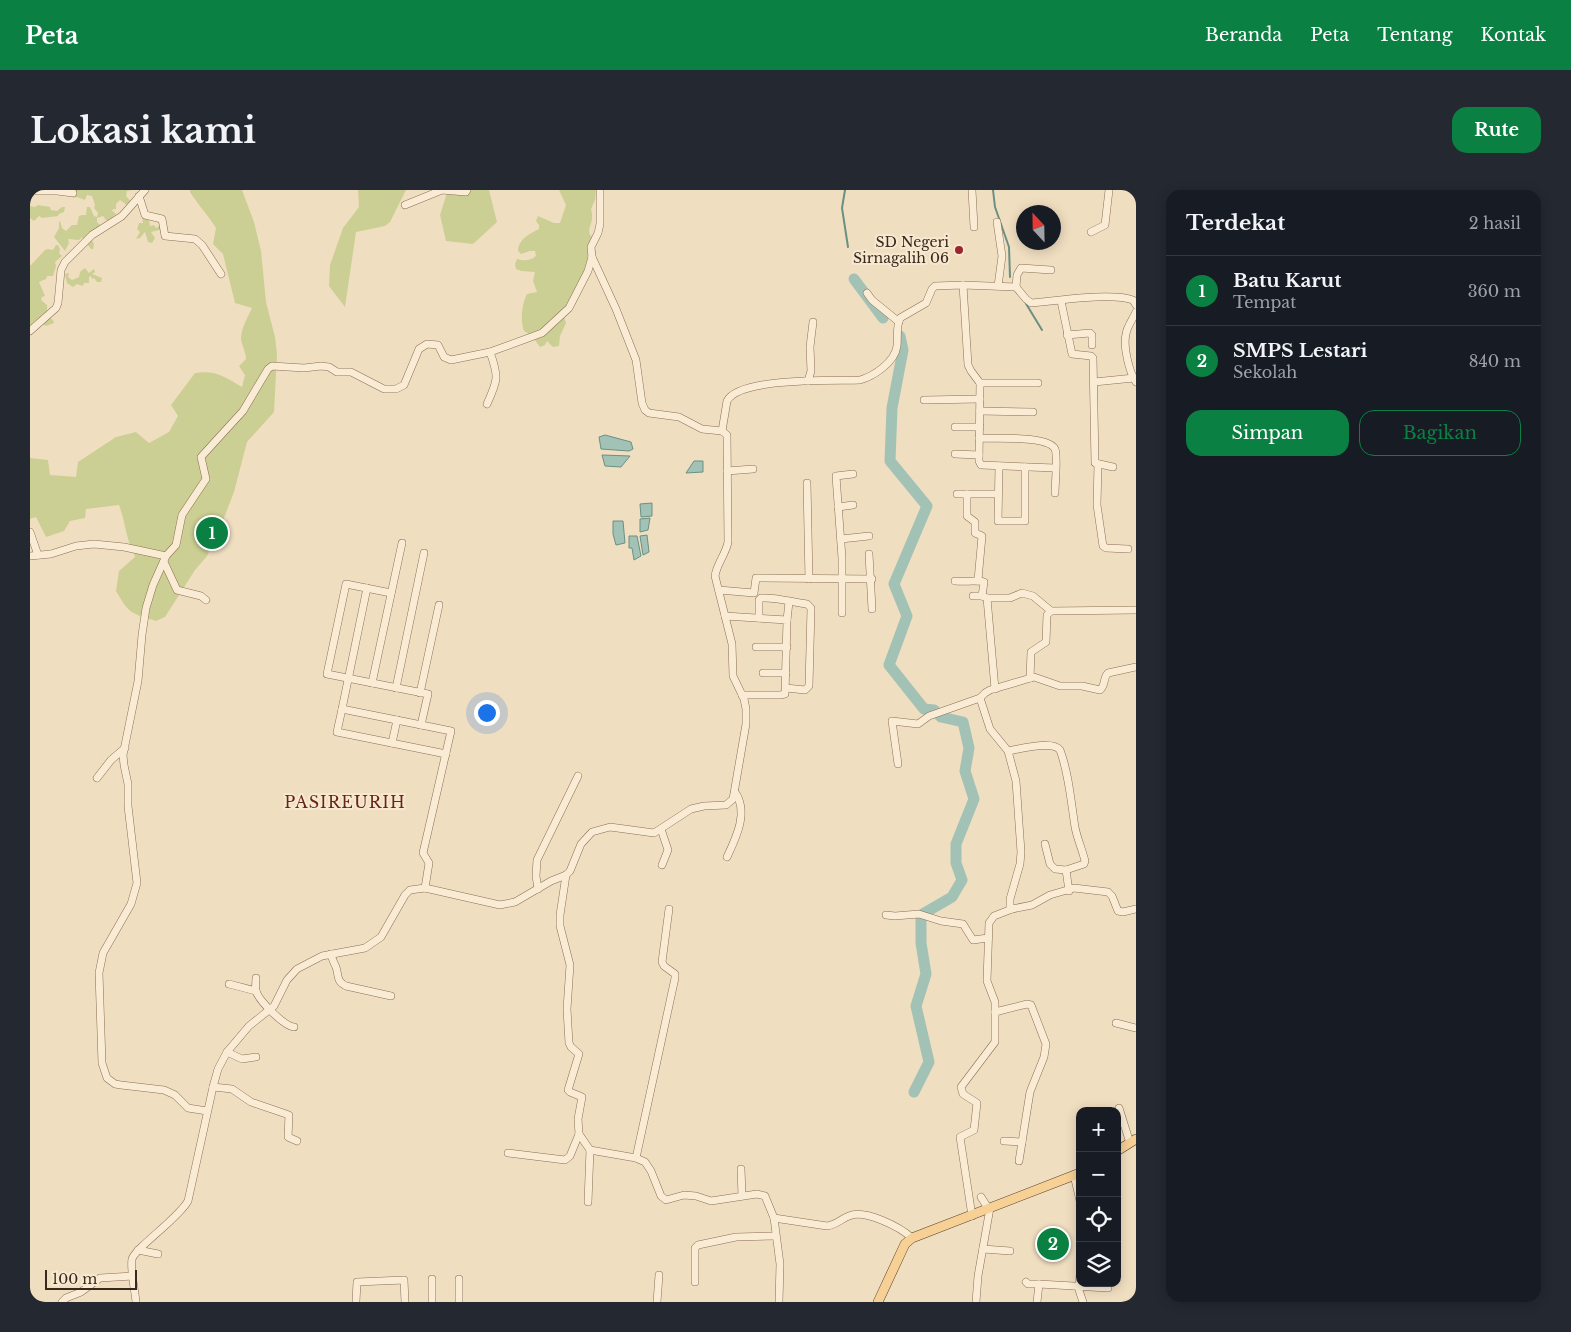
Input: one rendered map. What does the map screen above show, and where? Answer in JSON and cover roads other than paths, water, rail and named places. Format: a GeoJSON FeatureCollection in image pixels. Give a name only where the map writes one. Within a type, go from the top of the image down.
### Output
{"type":"FeatureCollection","features":[{"type":"Feature","properties":{"kind":"main road"},"geometry":{"type":"LineString","coordinates":[[1121,1149],[1133,1141]]}},
{"type":"Feature","properties":{"kind":"main road"},"geometry":{"type":"LineString","coordinates":[[878,1302],[905,1244],[912,1238],[1076,1174]]}},
{"type":"Feature","properties":{"kind":"street"},"geometry":{"type":"LineString","coordinates":[[30,331],[56,308],[61,270],[65,262],[92,235],[122,216],[145,190]]}},
{"type":"Feature","properties":{"kind":"street"},"geometry":{"type":"LineString","coordinates":[[405,205],[442,190],[466,192],[468,190]]}},
{"type":"Feature","properties":{"kind":"street"},"geometry":{"type":"LineString","coordinates":[[136,1302],[133,1258],[138,1250],[175,1218],[188,1201],[218,1069],[227,1052],[250,1026],[277,1002],[287,980],[297,970],[313,960],[331,954],[365,948],[376,941],[381,937],[405,895],[413,889],[425,888],[500,905],[511,904],[566,875],[570,871],[581,844],[592,832],[610,827],[647,833],[654,832],[694,808],[729,804],[733,799],[746,724],[746,708],[734,680],[733,653],[715,576],[716,569],[727,548],[728,542],[727,435],[722,431],[702,429],[680,417],[645,410],[642,403],[636,360],[592,257],[591,246],[598,233],[600,224],[600,190]]}},
{"type":"Feature","properties":{"kind":"street"},"geometry":{"type":"LineString","coordinates":[[972,190],[974,227]]}},
{"type":"Feature","properties":{"kind":"street"},"geometry":{"type":"LineString","coordinates":[[1091,232],[1106,225],[1110,190]]}},
{"type":"Feature","properties":{"kind":"street"},"geometry":{"type":"LineString","coordinates":[[30,191],[73,193]]}},
{"type":"Feature","properties":{"kind":"street"},"geometry":{"type":"LineString","coordinates":[[139,196],[145,215],[162,219],[165,236],[195,239],[202,245],[221,274]]}},
{"type":"Feature","properties":{"kind":"street"},"geometry":{"type":"LineString","coordinates":[[997,222],[1002,256],[998,286]]}},
{"type":"Feature","properties":{"kind":"street"},"geometry":{"type":"LineString","coordinates":[[207,1111],[188,1108],[175,1095],[164,1090],[115,1084],[107,1078],[103,1069],[99,966],[106,945],[134,898],[137,883],[128,806],[128,784],[123,760],[137,688],[146,608],[165,559],[176,545],[182,515],[204,484],[206,474],[201,457],[243,411],[268,369],[272,366],[329,367],[337,372],[351,372],[384,388],[396,389],[404,385],[419,349],[427,344],[438,345],[444,357],[448,360],[459,359],[490,352],[542,333],[569,308],[588,271],[592,257]]}},
{"type":"Feature","properties":{"kind":"street"},"geometry":{"type":"LineString","coordinates":[[1051,270],[1021,268],[1017,275],[1016,287],[1031,303],[1091,298],[1124,298],[1133,300],[1136,305]]}},
{"type":"Feature","properties":{"kind":"street"},"geometry":{"type":"LineString","coordinates":[[722,431],[729,398],[742,390],[771,384],[860,380],[872,375],[893,358],[896,353],[899,322],[904,315],[926,303],[933,287],[940,285],[1016,287]]}},
{"type":"Feature","properties":{"kind":"street"},"geometry":{"type":"LineString","coordinates":[[963,285],[968,365],[971,372],[980,382],[979,461],[981,464],[999,466],[1055,468]]}},
{"type":"Feature","properties":{"kind":"street"},"geometry":{"type":"LineString","coordinates":[[867,293],[872,300],[899,322]]}},
{"type":"Feature","properties":{"kind":"street"},"geometry":{"type":"LineString","coordinates":[[1061,301],[1072,354],[1092,357],[1095,462],[1098,464],[1097,506],[1103,546],[1106,548],[1128,549]]}},
{"type":"Feature","properties":{"kind":"street"},"geometry":{"type":"LineString","coordinates":[[1094,382],[1135,380],[1129,364],[1125,335],[1136,312]]}},
{"type":"Feature","properties":{"kind":"street"},"geometry":{"type":"LineString","coordinates":[[808,381],[811,371],[810,347],[813,322]]}},
{"type":"Feature","properties":{"kind":"street"},"geometry":{"type":"LineString","coordinates":[[1067,334],[1090,333],[1092,335],[1092,345]]}},
{"type":"Feature","properties":{"kind":"street"},"geometry":{"type":"LineString","coordinates":[[487,404],[497,379],[490,352]]}},
{"type":"Feature","properties":{"kind":"street"},"geometry":{"type":"LineString","coordinates":[[980,382],[1038,383]]}},
{"type":"Feature","properties":{"kind":"street"},"geometry":{"type":"LineString","coordinates":[[924,400],[980,399]]}},
{"type":"Feature","properties":{"kind":"street"},"geometry":{"type":"LineString","coordinates":[[980,411],[1033,412]]}},
{"type":"Feature","properties":{"kind":"street"},"geometry":{"type":"LineString","coordinates":[[954,427],[980,427]]}},
{"type":"Feature","properties":{"kind":"street"},"geometry":{"type":"LineString","coordinates":[[980,438],[1045,441],[1055,449],[1055,493]]}},
{"type":"Feature","properties":{"kind":"street"},"geometry":{"type":"LineString","coordinates":[[955,454],[979,455]]}},
{"type":"Feature","properties":{"kind":"street"},"geometry":{"type":"LineString","coordinates":[[1098,464],[1112,467]]}},
{"type":"Feature","properties":{"kind":"street"},"geometry":{"type":"LineString","coordinates":[[999,466],[998,521],[1025,521],[1025,467]]}},
{"type":"Feature","properties":{"kind":"street"},"geometry":{"type":"LineString","coordinates":[[726,471],[753,469]]}},
{"type":"Feature","properties":{"kind":"street"},"geometry":{"type":"LineString","coordinates":[[842,613],[841,539],[836,476],[853,474]]}},
{"type":"Feature","properties":{"kind":"street"},"geometry":{"type":"LineString","coordinates":[[807,482],[808,579]]}},
{"type":"Feature","properties":{"kind":"street"},"geometry":{"type":"LineString","coordinates":[[957,494],[998,494]]}},
{"type":"Feature","properties":{"kind":"street"},"geometry":{"type":"LineString","coordinates":[[967,494],[967,516],[975,522],[975,533],[982,536],[978,580]]}},
{"type":"Feature","properties":{"kind":"street"},"geometry":{"type":"LineString","coordinates":[[838,507],[853,505]]}},
{"type":"Feature","properties":{"kind":"street"},"geometry":{"type":"LineString","coordinates":[[30,532],[38,555]]}},
{"type":"Feature","properties":{"kind":"street"},"geometry":{"type":"LineString","coordinates":[[841,539],[869,536]]}},
{"type":"Feature","properties":{"kind":"street"},"geometry":{"type":"LineString","coordinates":[[30,556],[51,554],[76,546],[94,544],[124,547],[165,559]]}},
{"type":"Feature","properties":{"kind":"street"},"geometry":{"type":"LineString","coordinates":[[372,683],[402,544]]}},
{"type":"Feature","properties":{"kind":"street"},"geometry":{"type":"LineString","coordinates":[[396,688],[424,553]]}},
{"type":"Feature","properties":{"kind":"street"},"geometry":{"type":"LineString","coordinates":[[870,554],[872,609]]}},
{"type":"Feature","properties":{"kind":"street"},"geometry":{"type":"LineString","coordinates":[[165,559],[174,588],[201,596],[206,600]]}},
{"type":"Feature","properties":{"kind":"street"},"geometry":{"type":"LineString","coordinates":[[719,590],[754,593],[756,578],[872,579]]}},
{"type":"Feature","properties":{"kind":"street"},"geometry":{"type":"LineString","coordinates":[[955,581],[971,582],[978,580],[984,582],[994,689]]}},
{"type":"Feature","properties":{"kind":"street"},"geometry":{"type":"LineString","coordinates":[[391,593],[346,584],[327,674],[428,694],[421,725]]}},
{"type":"Feature","properties":{"kind":"street"},"geometry":{"type":"LineString","coordinates":[[367,588],[337,732],[446,754]]}},
{"type":"Feature","properties":{"kind":"street"},"geometry":{"type":"LineString","coordinates":[[973,596],[1010,598],[1022,593],[1033,596],[1051,611]]}},
{"type":"Feature","properties":{"kind":"street"},"geometry":{"type":"LineString","coordinates":[[759,618],[761,598],[779,598],[789,602],[807,604],[811,608],[808,689],[786,688]]}},
{"type":"Feature","properties":{"kind":"street"},"geometry":{"type":"LineString","coordinates":[[742,695],[784,695],[786,688],[789,602]]}},
{"type":"Feature","properties":{"kind":"street"},"geometry":{"type":"LineString","coordinates":[[420,692],[439,605]]}},
{"type":"Feature","properties":{"kind":"street"},"geometry":{"type":"LineString","coordinates":[[1030,678],[1031,652],[1046,642],[1046,615],[1051,611],[1136,610]]}},
{"type":"Feature","properties":{"kind":"street"},"geometry":{"type":"LineString","coordinates":[[725,616],[787,620]]}},
{"type":"Feature","properties":{"kind":"street"},"geometry":{"type":"LineString","coordinates":[[756,647],[787,647]]}},
{"type":"Feature","properties":{"kind":"street"},"geometry":{"type":"LineString","coordinates":[[898,764],[892,721],[918,724],[934,715],[980,698],[985,693],[994,689],[1030,678],[1043,679],[1060,686],[1082,686],[1100,690],[1103,688],[1105,676],[1108,672],[1136,667]]}},
{"type":"Feature","properties":{"kind":"street"},"geometry":{"type":"LineString","coordinates":[[763,673],[786,673]]}},
{"type":"Feature","properties":{"kind":"street"},"geometry":{"type":"LineString","coordinates":[[980,698],[990,729],[1008,751],[1016,781],[1021,852],[1020,864],[1010,899],[1010,908],[1012,909]]}},
{"type":"Feature","properties":{"kind":"street"},"geometry":{"type":"LineString","coordinates":[[342,709],[451,731],[424,853],[429,863],[425,888]]}},
{"type":"Feature","properties":{"kind":"street"},"geometry":{"type":"LineString","coordinates":[[392,743],[397,720]]}},
{"type":"Feature","properties":{"kind":"street"},"geometry":{"type":"LineString","coordinates":[[1008,751],[1048,745],[1058,747],[1060,750],[1070,788],[1076,834],[1085,861],[1084,864],[1066,870],[1058,871],[1052,868],[1045,844]]}},
{"type":"Feature","properties":{"kind":"street"},"geometry":{"type":"LineString","coordinates":[[97,778],[111,760],[125,748]]}},
{"type":"Feature","properties":{"kind":"street"},"geometry":{"type":"LineString","coordinates":[[538,889],[536,876],[537,860],[578,776]]}},
{"type":"Feature","properties":{"kind":"street"},"geometry":{"type":"LineString","coordinates":[[727,857],[735,840],[741,814],[740,802],[735,792]]}},
{"type":"Feature","properties":{"kind":"street"},"geometry":{"type":"LineString","coordinates":[[661,829],[668,850],[662,865]]}},
{"type":"Feature","properties":{"kind":"street"},"geometry":{"type":"LineString","coordinates":[[1066,870],[1069,890]]}},
{"type":"Feature","properties":{"kind":"street"},"geometry":{"type":"LineString","coordinates":[[508,1153],[565,1160],[570,1156],[579,1134],[578,1118],[582,1097],[568,1090],[580,1054],[569,1043],[567,1009],[570,964],[560,926],[566,875]]}},
{"type":"Feature","properties":{"kind":"street"},"geometry":{"type":"LineString","coordinates":[[972,1216],[960,1138],[974,1130],[978,1105],[976,1101],[963,1094],[961,1087],[995,1044],[994,999],[987,981],[988,938],[991,918],[1012,909],[1032,905],[1050,895],[1074,888],[1108,892],[1112,896],[1118,910],[1123,912],[1136,910]]}},
{"type":"Feature","properties":{"kind":"street"},"geometry":{"type":"LineString","coordinates":[[636,1158],[676,978],[675,974],[664,966],[662,962],[669,909]]}},
{"type":"Feature","properties":{"kind":"street"},"geometry":{"type":"LineString","coordinates":[[886,915],[921,914],[941,921],[963,924],[973,940],[988,938]]}},
{"type":"Feature","properties":{"kind":"street"},"geometry":{"type":"LineString","coordinates":[[331,954],[338,980],[341,984],[390,996]]}},
{"type":"Feature","properties":{"kind":"street"},"geometry":{"type":"LineString","coordinates":[[256,978],[256,992]]}},
{"type":"Feature","properties":{"kind":"street"},"geometry":{"type":"LineString","coordinates":[[229,984],[256,992],[285,1024],[294,1027]]}},
{"type":"Feature","properties":{"kind":"street"},"geometry":{"type":"LineString","coordinates":[[995,1012],[1028,1004],[1031,1005],[1046,1042],[1044,1057],[1030,1092],[1019,1161]]}},
{"type":"Feature","properties":{"kind":"street"},"geometry":{"type":"LineString","coordinates":[[1116,1023],[1136,1028]]}},
{"type":"Feature","properties":{"kind":"street"},"geometry":{"type":"LineString","coordinates":[[227,1052],[242,1058],[256,1058]]}},
{"type":"Feature","properties":{"kind":"street"},"geometry":{"type":"LineString","coordinates":[[213,1087],[232,1088],[251,1102],[289,1115],[288,1137],[297,1142]]}},
{"type":"Feature","properties":{"kind":"street"},"geometry":{"type":"LineString","coordinates":[[1121,1113],[1133,1141]]}},
{"type":"Feature","properties":{"kind":"street"},"geometry":{"type":"LineString","coordinates":[[579,1134],[590,1150],[588,1202]]}},
{"type":"Feature","properties":{"kind":"street"},"geometry":{"type":"LineString","coordinates":[[1004,1141],[1022,1142]]}},
{"type":"Feature","properties":{"kind":"street"},"geometry":{"type":"LineString","coordinates":[[590,1150],[636,1158],[645,1162],[651,1171],[661,1196],[666,1200],[684,1195],[696,1196],[711,1201],[757,1194],[765,1196],[774,1218],[780,1264],[779,1302]]}},
{"type":"Feature","properties":{"kind":"street"},"geometry":{"type":"LineString","coordinates":[[741,1169],[742,1196]]}},
{"type":"Feature","properties":{"kind":"street"},"geometry":{"type":"LineString","coordinates":[[976,1302],[989,1208],[982,1198]]}},
{"type":"Feature","properties":{"kind":"street"},"geometry":{"type":"LineString","coordinates":[[774,1218],[827,1226],[836,1224],[850,1216],[858,1215],[879,1219],[895,1225],[912,1238]]}},
{"type":"Feature","properties":{"kind":"street"},"geometry":{"type":"LineString","coordinates":[[694,1282],[695,1248],[698,1244],[736,1237],[775,1236]]}},
{"type":"Feature","properties":{"kind":"street"},"geometry":{"type":"LineString","coordinates":[[983,1249],[1010,1251]]}},
{"type":"Feature","properties":{"kind":"street"},"geometry":{"type":"LineString","coordinates":[[138,1250],[158,1254]]}},
{"type":"Feature","properties":{"kind":"street"},"geometry":{"type":"LineString","coordinates":[[657,1302],[659,1275]]}},
{"type":"Feature","properties":{"kind":"street"},"geometry":{"type":"LineString","coordinates":[[62,1302],[66,1298],[81,1292],[100,1278],[133,1276]]}},
{"type":"Feature","properties":{"kind":"street"},"geometry":{"type":"LineString","coordinates":[[432,1279],[432,1302]]}},
{"type":"Feature","properties":{"kind":"street"},"geometry":{"type":"LineString","coordinates":[[459,1279],[459,1302]]}},
{"type":"Feature","properties":{"kind":"street"},"geometry":{"type":"LineString","coordinates":[[356,1302],[357,1282],[404,1280],[405,1302]]}},
{"type":"Feature","properties":{"kind":"street"},"geometry":{"type":"LineString","coordinates":[[1026,1282],[1028,1284],[1076,1287]]}},
{"type":"Feature","properties":{"kind":"street"},"geometry":{"type":"LineString","coordinates":[[1037,1302],[1039,1284]]}},
{"type":"Feature","properties":{"kind":"street"},"geometry":{"type":"LineString","coordinates":[[1082,1302],[1080,1287],[1108,1288]]}},
{"type":"Feature","properties":{"kind":"waterway"},"geometry":{"type":"LineString","coordinates":[[845,190],[842,208],[848,247]]}},
{"type":"Feature","properties":{"kind":"waterway"},"geometry":{"type":"LineString","coordinates":[[993,190],[995,207],[1009,247],[1010,277]]}},
{"type":"Feature","properties":{"kind":"waterway"},"geometry":{"type":"LineString","coordinates":[[854,279],[883,318]]}},
{"type":"Feature","properties":{"kind":"waterway"},"geometry":{"type":"LineString","coordinates":[[1025,302],[1042,330]]}},
{"type":"Feature","properties":{"kind":"waterway"},"geometry":{"type":"LineString","coordinates":[[900,336],[903,350],[892,408],[890,461],[927,506],[894,584],[907,616],[889,665],[924,709],[934,710],[941,717],[963,722],[969,748],[965,771],[974,799],[956,844],[956,863],[962,880],[952,897],[921,915],[921,943],[926,974],[916,1006],[929,1062],[914,1092]]}},
{"type":"Feature","properties":{"kind":"place","name":"SD Negeri Sirnagalih 06"},"geometry":{"type":"Point","coordinates":[959,250]}},
{"type":"Feature","properties":{"kind":"place","name":"Batu Karut"},"geometry":{"type":"Point","coordinates":[212,533]}},
{"type":"Feature","properties":{"kind":"place","name":"SMPS Lestari"},"geometry":{"type":"Point","coordinates":[1053,1244]}},
{"type":"Feature","properties":{"kind":"district","name":"PASIREURIH"},"geometry":{"type":"Point","coordinates":[345,802]}}]}
